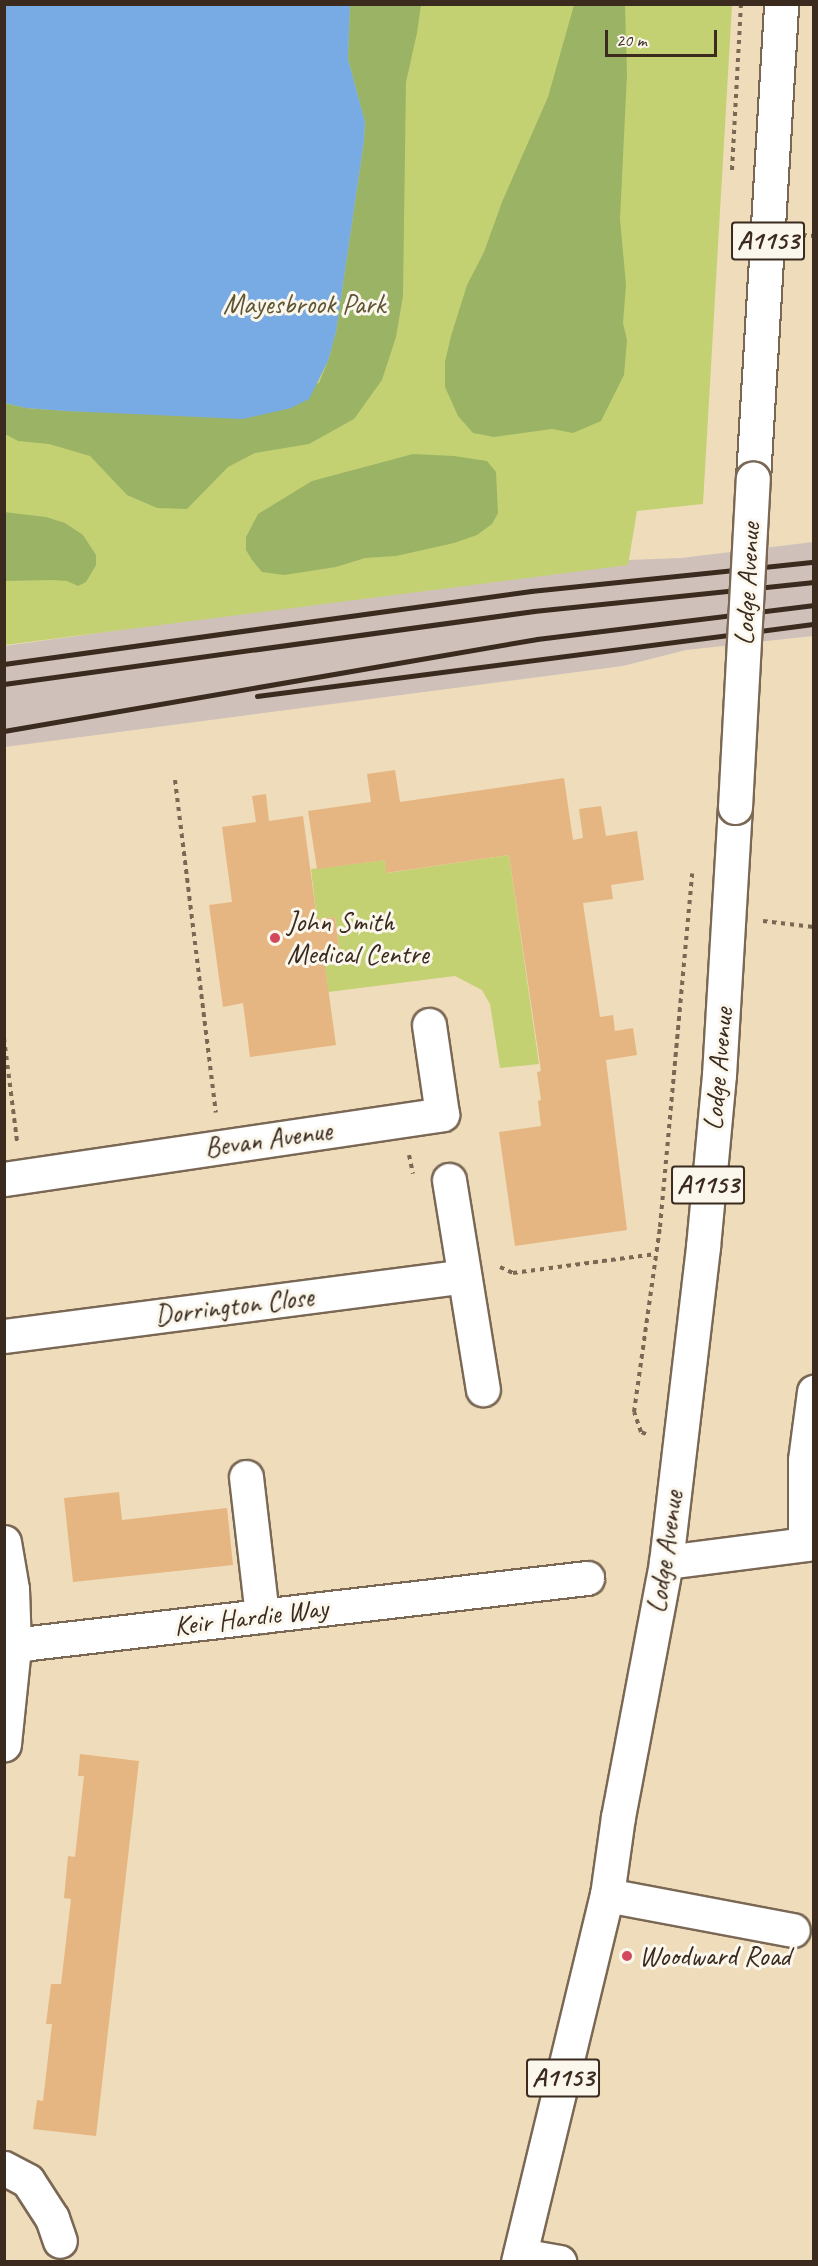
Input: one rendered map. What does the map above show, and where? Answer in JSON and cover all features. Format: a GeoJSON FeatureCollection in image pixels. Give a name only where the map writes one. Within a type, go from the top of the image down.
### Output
{"type":"FeatureCollection","features":[{"type":"Feature","properties":{"kind":"street","name":"Lodge Avenue"},"geometry":{"type":"LineString","coordinates":[[519,2258],[607,1895],[618,1817],[666,1562],[703,1247],[719,1074],[781,4]]}},
{"type":"Feature","properties":{"kind":"street","name":"Bevan Avenue"},"geometry":{"type":"LineString","coordinates":[[13,1178],[442,1114],[429,1025]]}},
{"type":"Feature","properties":{"kind":"street"},"geometry":{"type":"LineString","coordinates":[[436,1176],[478,1270],[483,1389]]}},
{"type":"Feature","properties":{"kind":"street","name":"Dorrington Close"},"geometry":{"type":"LineString","coordinates":[[4,1336],[478,1270]]}},
{"type":"Feature","properties":{"kind":"street"},"geometry":{"type":"LineString","coordinates":[[666,1562],[809,1543],[805,1460],[813,1392]]}},
{"type":"Feature","properties":{"kind":"street"},"geometry":{"type":"LineString","coordinates":[[246,1476],[262,1616]]}},
{"type":"Feature","properties":{"kind":"street"},"geometry":{"type":"LineString","coordinates":[[4,1542],[12,1589],[4,1744]]}},
{"type":"Feature","properties":{"kind":"street","name":"Keir Hardie Way"},"geometry":{"type":"LineString","coordinates":[[9,1648],[586,1578]]}},
{"type":"Feature","properties":{"kind":"street"},"geometry":{"type":"LineString","coordinates":[[607,1895],[793,1930]]}},
{"type":"Feature","properties":{"kind":"street"},"geometry":{"type":"LineString","coordinates":[[4,2168],[28,2181],[52,2218],[60,2241]]}},
{"type":"Feature","properties":{"kind":"street"},"geometry":{"type":"LineString","coordinates":[[519,2258],[559,2262]]}},
{"type":"Feature","properties":{"kind":"path"},"geometry":{"type":"LineString","coordinates":[[175,780],[221,1146]]}},
{"type":"Feature","properties":{"kind":"path"},"geometry":{"type":"LineString","coordinates":[[679,1450],[641,1432],[634,1412],[656,1254],[692,872]]}},
{"type":"Feature","properties":{"kind":"path"},"geometry":{"type":"LineString","coordinates":[[782,923],[813,927]]}},
{"type":"Feature","properties":{"kind":"path"},"geometry":{"type":"LineString","coordinates":[[4,1038],[13,1178]]}},
{"type":"Feature","properties":{"kind":"path"},"geometry":{"type":"LineString","coordinates":[[402,1121],[413,1174],[436,1176]]}},
{"type":"Feature","properties":{"kind":"path"},"geometry":{"type":"LineString","coordinates":[[478,1270],[513,1273],[656,1254]]}},
{"type":"Feature","properties":{"kind":"shaded area"},"geometry":{"type":"Polygon","coordinates":[[[813,542],[813,636],[686,650],[623,666],[5,747],[4,646],[629,560],[681,558],[813,542]]]}},
{"type":"Feature","properties":{"kind":"green space","name":"Mayesbrook Park"},"geometry":{"type":"Polygon","coordinates":[[[4,5],[732,5],[703,504],[637,511],[628,565],[5,645],[4,5]]]}},
{"type":"Feature","properties":{"kind":"green space"},"geometry":{"type":"Polygon","coordinates":[[[350,5],[421,5],[406,82],[403,296],[396,337],[382,380],[354,419],[309,444],[255,453],[228,467],[187,509],[157,508],[127,495],[90,456],[49,444],[18,441],[5,434],[4,403],[26,408],[66,411],[163,414],[319,383],[336,332],[364,141],[365,122],[348,59],[350,5]]]}},
{"type":"Feature","properties":{"kind":"green space"},"geometry":{"type":"Polygon","coordinates":[[[574,5],[625,5],[627,74],[620,219],[626,285],[623,323],[627,340],[624,375],[601,421],[573,433],[552,429],[494,437],[473,433],[458,416],[445,387],[445,362],[451,336],[467,285],[484,252],[502,202],[548,97],[574,5]]]}},
{"type":"Feature","properties":{"kind":"green space"},"geometry":{"type":"Polygon","coordinates":[[[413,454],[454,456],[487,461],[496,472],[498,513],[492,524],[477,535],[454,543],[396,556],[365,558],[336,567],[284,575],[262,572],[252,560],[246,550],[246,537],[258,514],[312,481],[413,454]]]}},
{"type":"Feature","properties":{"kind":"green space"},"geometry":{"type":"Polygon","coordinates":[[[4,512],[46,517],[65,523],[83,535],[96,555],[96,565],[86,582],[78,586],[67,581],[5,581],[4,512]]]}},
{"type":"Feature","properties":{"kind":"green space"},"geometry":{"type":"Polygon","coordinates":[[[509,855],[539,1064],[500,1068],[490,1004],[482,990],[455,976],[328,992],[324,959],[340,956],[335,917],[317,919],[311,869],[385,860],[387,873],[509,855]]]}},
{"type":"Feature","properties":{"kind":"water"},"geometry":{"type":"Polygon","coordinates":[[[4,5],[350,5],[348,59],[365,122],[364,141],[336,332],[328,361],[309,399],[291,408],[243,419],[66,411],[26,408],[5,403],[4,5]]]}},
{"type":"Feature","properties":{"kind":"building"},"geometry":{"type":"Polygon","coordinates":[[[395,770],[400,802],[564,778],[573,840],[583,838],[579,809],[601,806],[606,836],[637,831],[644,880],[611,885],[613,899],[583,903],[600,1017],[613,1015],[615,1031],[633,1028],[637,1055],[606,1060],[627,1230],[515,1246],[499,1132],[541,1126],[538,1101],[541,1100],[537,1072],[541,1071],[509,855],[386,873],[385,860],[317,869],[308,811],[371,802],[367,774],[395,770]]]}},
{"type":"Feature","properties":{"kind":"building","name":"John Smith Medical Centre"},"geometry":{"type":"Polygon","coordinates":[[[266,794],[269,821],[303,816],[317,919],[335,917],[340,957],[324,959],[336,1045],[250,1057],[243,1003],[223,1007],[209,905],[232,902],[222,827],[256,822],[252,796],[266,794]]]}},
{"type":"Feature","properties":{"kind":"building"},"geometry":{"type":"Polygon","coordinates":[[[119,1492],[122,1520],[227,1508],[233,1565],[73,1582],[64,1498],[119,1492]]]}},
{"type":"Feature","properties":{"kind":"building"},"geometry":{"type":"Polygon","coordinates":[[[80,1754],[139,1761],[96,2136],[33,2129],[37,2100],[43,2101],[52,2024],[46,2024],[51,1984],[61,1984],[71,1899],[64,1898],[68,1856],[75,1857],[84,1776],[78,1776],[80,1754]]]}},
{"type":"Feature","properties":{"kind":"railway"},"geometry":{"type":"LineString","coordinates":[[4,664],[531,591],[814,562]]}},
{"type":"Feature","properties":{"kind":"railway"},"geometry":{"type":"LineString","coordinates":[[4,684],[534,611],[814,582]]}},
{"type":"Feature","properties":{"kind":"railway"},"geometry":{"type":"LineString","coordinates":[[4,731],[537,639],[814,605]]}},
{"type":"Feature","properties":{"kind":"railway"},"geometry":{"type":"LineString","coordinates":[[257,696],[814,624]]}},
{"type":"Feature","properties":{"kind":"place","name":"John Smith Medical Centre"},"geometry":{"type":"Point","coordinates":[275,938]}},
{"type":"Feature","properties":{"kind":"place","name":"Woodward Road"},"geometry":{"type":"Point","coordinates":[627,1956]}}]}
